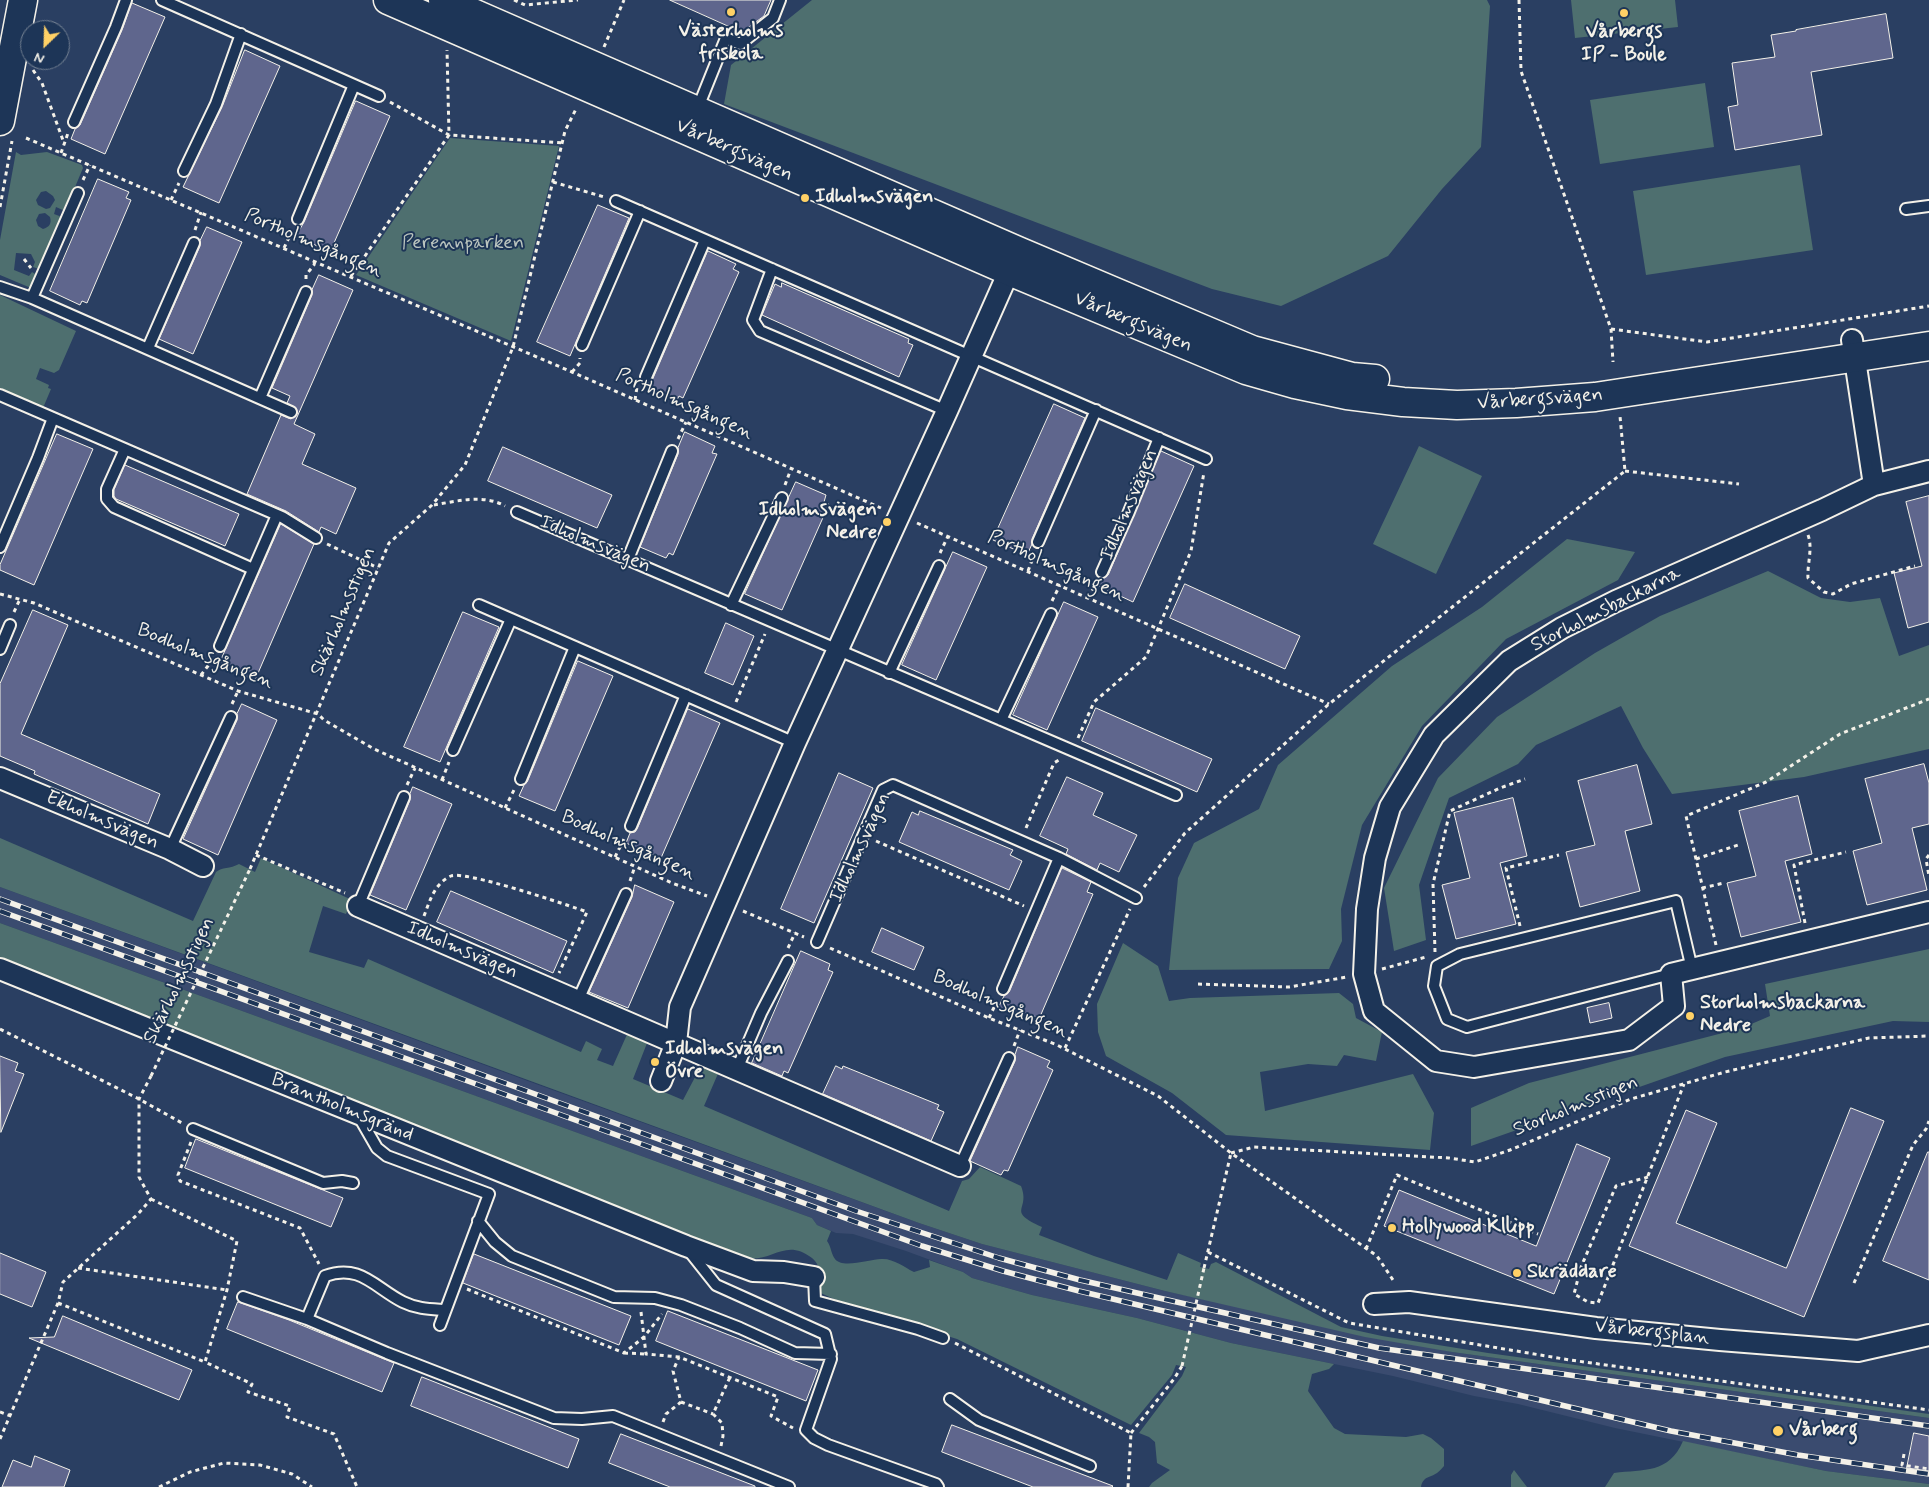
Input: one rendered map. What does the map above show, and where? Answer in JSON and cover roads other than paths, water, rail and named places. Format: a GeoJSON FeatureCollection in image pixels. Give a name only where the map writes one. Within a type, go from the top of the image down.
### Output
{"type":"FeatureCollection","features":[{"type":"Feature","properties":{"kind":"street"},"geometry":{"type":"LineString","coordinates":[[0,121],[23,0]]}},
{"type":"Feature","properties":{"kind":"street","name":"Vårbergsvägen"},"geometry":{"type":"LineString","coordinates":[[388,0],[445,13],[696,111],[1246,370],[1312,388],[1347,395],[1403,402],[1477,404],[1595,397],[1853,349],[1929,328]]}},
{"type":"Feature","properties":{"kind":"street","name":"Vårbergsvägen"},"geometry":{"type":"LineString","coordinates":[[445,13],[1013,261]]}},
{"type":"Feature","properties":{"kind":"street"},"geometry":{"type":"LineString","coordinates":[[661,1081],[676,1043],[680,1006],[795,743],[947,411],[1013,261]]}},
{"type":"Feature","properties":{"kind":"street","name":"Vårbergsvägen"},"geometry":{"type":"LineString","coordinates":[[1853,349],[1929,346]]}},
{"type":"Feature","properties":{"kind":"street"},"geometry":{"type":"LineString","coordinates":[[1853,349],[1874,484]]}},
{"type":"Feature","properties":{"kind":"street","name":"Storholmsbackarna"},"geometry":{"type":"LineString","coordinates":[[1671,974],[1674,1006],[1629,1040],[1474,1067],[1436,1061],[1374,1011],[1364,974],[1368,900],[1375,858],[1390,807],[1434,735],[1510,661],[1562,628],[1616,601],[1822,510],[1874,484],[1929,471]]}},
{"type":"Feature","properties":{"kind":"street","name":"Ekholmsvägen"},"geometry":{"type":"LineString","coordinates":[[0,778],[170,849],[204,866]]}},
{"type":"Feature","properties":{"kind":"street","name":"Idholmsvägen"},"geometry":{"type":"LineString","coordinates":[[360,903],[960,1166]]}},
{"type":"Feature","properties":{"kind":"street"},"geometry":{"type":"LineString","coordinates":[[1671,974],[1929,912]]}},
{"type":"Feature","properties":{"kind":"street","name":"Brantholmsgränd"},"geometry":{"type":"LineString","coordinates":[[0,969],[686,1246],[753,1271],[784,1272],[814,1277]]}},
{"type":"Feature","properties":{"kind":"street","name":"Vårbergsplan"},"geometry":{"type":"LineString","coordinates":[[1374,1304],[1408,1302],[1596,1328],[1720,1340],[1858,1350],[1929,1335]]}},
{"type":"Feature","properties":{"kind":"lane"},"geometry":{"type":"LineString","coordinates":[[74,122],[126,0]]}},
{"type":"Feature","properties":{"kind":"lane"},"geometry":{"type":"LineString","coordinates":[[162,0],[379,96]]}},
{"type":"Feature","properties":{"kind":"lane"},"geometry":{"type":"LineString","coordinates":[[696,111],[726,38],[740,44],[773,18],[780,0]]}},
{"type":"Feature","properties":{"kind":"lane"},"geometry":{"type":"LineString","coordinates":[[184,171],[216,104],[241,34]]}},
{"type":"Feature","properties":{"kind":"lane"},"geometry":{"type":"LineString","coordinates":[[298,219],[354,85]]}},
{"type":"Feature","properties":{"kind":"lane"},"geometry":{"type":"LineString","coordinates":[[32,298],[78,193]]}},
{"type":"Feature","properties":{"kind":"lane","name":"Idholmsvägen"},"geometry":{"type":"LineString","coordinates":[[616,201],[1206,459]]}},
{"type":"Feature","properties":{"kind":"lane"},"geometry":{"type":"LineString","coordinates":[[1906,209],[1929,206]]}},
{"type":"Feature","properties":{"kind":"lane"},"geometry":{"type":"LineString","coordinates":[[582,345],[640,212]]}},
{"type":"Feature","properties":{"kind":"lane"},"geometry":{"type":"LineString","coordinates":[[646,377],[705,240]]}},
{"type":"Feature","properties":{"kind":"lane"},"geometry":{"type":"LineString","coordinates":[[148,348],[194,243]]}},
{"type":"Feature","properties":{"kind":"lane"},"geometry":{"type":"LineString","coordinates":[[772,269],[753,320],[760,330],[947,411]]}},
{"type":"Feature","properties":{"kind":"lane"},"geometry":{"type":"LineString","coordinates":[[0,287],[32,298],[291,412]]}},
{"type":"Feature","properties":{"kind":"lane"},"geometry":{"type":"LineString","coordinates":[[260,398],[306,292]]}},
{"type":"Feature","properties":{"kind":"lane"},"geometry":{"type":"LineString","coordinates":[[0,395],[277,515],[316,538]]}},
{"type":"Feature","properties":{"kind":"lane"},"geometry":{"type":"LineString","coordinates":[[1038,542],[1096,410]]}},
{"type":"Feature","properties":{"kind":"lane"},"geometry":{"type":"LineString","coordinates":[[0,547],[53,418]]}},
{"type":"Feature","properties":{"kind":"lane","name":"Idholmsvägen"},"geometry":{"type":"LineString","coordinates":[[1102,572],[1159,438]]}},
{"type":"Feature","properties":{"kind":"lane"},"geometry":{"type":"LineString","coordinates":[[125,449],[107,489],[106,500],[114,507],[253,569]]}},
{"type":"Feature","properties":{"kind":"lane"},"geometry":{"type":"LineString","coordinates":[[628,559],[672,451]]}},
{"type":"Feature","properties":{"kind":"lane"},"geometry":{"type":"LineString","coordinates":[[731,605],[782,498]]}},
{"type":"Feature","properties":{"kind":"lane","name":"Idholmsvägen"},"geometry":{"type":"LineString","coordinates":[[517,512],[1176,795]]}},
{"type":"Feature","properties":{"kind":"lane"},"geometry":{"type":"LineString","coordinates":[[220,646],[277,515]]}},
{"type":"Feature","properties":{"kind":"lane"},"geometry":{"type":"LineString","coordinates":[[889,673],[939,566]]}},
{"type":"Feature","properties":{"kind":"lane"},"geometry":{"type":"LineString","coordinates":[[479,605],[795,743]]}},
{"type":"Feature","properties":{"kind":"lane"},"geometry":{"type":"LineString","coordinates":[[1001,720],[1051,614]]}},
{"type":"Feature","properties":{"kind":"lane"},"geometry":{"type":"LineString","coordinates":[[453,750],[511,620]]}},
{"type":"Feature","properties":{"kind":"lane"},"geometry":{"type":"LineString","coordinates":[[0,649],[10,625]]}},
{"type":"Feature","properties":{"kind":"lane"},"geometry":{"type":"LineString","coordinates":[[521,779],[576,647]]}},
{"type":"Feature","properties":{"kind":"lane"},"geometry":{"type":"LineString","coordinates":[[631,826],[686,695]]}},
{"type":"Feature","properties":{"kind":"lane"},"geometry":{"type":"LineString","coordinates":[[170,849],[231,717]]}},
{"type":"Feature","properties":{"kind":"lane","name":"Idholmsvägen"},"geometry":{"type":"LineString","coordinates":[[817,942],[865,836],[883,790],[893,784],[1059,858],[1136,898]]}},
{"type":"Feature","properties":{"kind":"lane"},"geometry":{"type":"LineString","coordinates":[[360,903],[404,798]]}},
{"type":"Feature","properties":{"kind":"lane"},"geometry":{"type":"LineString","coordinates":[[1003,989],[1059,858]]}},
{"type":"Feature","properties":{"kind":"lane"},"geometry":{"type":"LineString","coordinates":[[578,1000],[626,894]]}},
{"type":"Feature","properties":{"kind":"lane"},"geometry":{"type":"LineString","coordinates":[[1671,974],[1467,1027],[1447,1019],[1434,986],[1437,966],[1460,954],[1676,901],[1692,969]]}},
{"type":"Feature","properties":{"kind":"lane"},"geometry":{"type":"LineString","coordinates":[[737,1068],[761,1013],[788,961]]}},
{"type":"Feature","properties":{"kind":"lane"},"geometry":{"type":"LineString","coordinates":[[960,1166],[1009,1058]]}},
{"type":"Feature","properties":{"kind":"lane"},"geometry":{"type":"LineString","coordinates":[[357,1114],[377,1148],[387,1156],[489,1194],[440,1325]]}},
{"type":"Feature","properties":{"kind":"lane"},"geometry":{"type":"LineString","coordinates":[[193,1129],[323,1183],[342,1181],[353,1183]]}},
{"type":"Feature","properties":{"kind":"lane"},"geometry":{"type":"LineString","coordinates":[[478,1221],[496,1242],[512,1256],[614,1297],[655,1298],[672,1302],[740,1328],[795,1353],[831,1354]]}},
{"type":"Feature","properties":{"kind":"lane"},"geometry":{"type":"LineString","coordinates":[[686,1246],[716,1285],[825,1334],[831,1359],[806,1430],[814,1438],[828,1446],[936,1484],[938,1487]]}},
{"type":"Feature","properties":{"kind":"lane"},"geometry":{"type":"LineString","coordinates":[[307,1319],[325,1276],[337,1272],[352,1272],[404,1302],[422,1309],[446,1310]]}},
{"type":"Feature","properties":{"kind":"lane","name":"Brantholmsgränd"},"geometry":{"type":"LineString","coordinates":[[814,1277],[815,1300],[918,1329],[943,1338]]}},
{"type":"Feature","properties":{"kind":"lane"},"geometry":{"type":"LineString","coordinates":[[243,1298],[307,1319],[554,1418],[582,1420],[613,1416],[789,1487]]}},
{"type":"Feature","properties":{"kind":"lane"},"geometry":{"type":"LineString","coordinates":[[950,1399],[979,1420],[1090,1466]]}},
{"type":"Feature","properties":{"kind":"railway"},"geometry":{"type":"LineString","coordinates":[[0,899],[856,1211],[999,1258],[1080,1280],[1379,1348],[1929,1426]]}},
{"type":"Feature","properties":{"kind":"railway"},"geometry":{"type":"LineString","coordinates":[[0,911],[922,1246],[1003,1271],[1079,1291],[1671,1431],[1798,1455],[1929,1474]]}},
{"type":"Feature","properties":{"kind":"place","name":"Västerholms friskola"},"geometry":{"type":"Point","coordinates":[731,12]}},
{"type":"Feature","properties":{"kind":"place","name":"Vårbergs IP - Boule"},"geometry":{"type":"Point","coordinates":[1624,13]}},
{"type":"Feature","properties":{"kind":"place","name":"Idholmsvägen"},"geometry":{"type":"Point","coordinates":[805,198]}},
{"type":"Feature","properties":{"kind":"place","name":"Idholmsvägen Nedre"},"geometry":{"type":"Point","coordinates":[887,522]}},
{"type":"Feature","properties":{"kind":"place","name":"Storholmsbackarna Nedre"},"geometry":{"type":"Point","coordinates":[1690,1016]}},
{"type":"Feature","properties":{"kind":"place","name":"Idholmsvägen Övre"},"geometry":{"type":"Point","coordinates":[655,1062]}},
{"type":"Feature","properties":{"kind":"place","name":"Hollywood Kllipp"},"geometry":{"type":"Point","coordinates":[1392,1228]}},
{"type":"Feature","properties":{"kind":"place","name":"Skräddare"},"geometry":{"type":"Point","coordinates":[1517,1273]}},
{"type":"Feature","properties":{"kind":"place","name":"Vårberg"},"geometry":{"type":"Point","coordinates":[1778,1431]}},
{"type":"Feature","properties":{"kind":"park label","name":"Perennparken"},"geometry":{"type":"Point","coordinates":[463,244]}}]}
